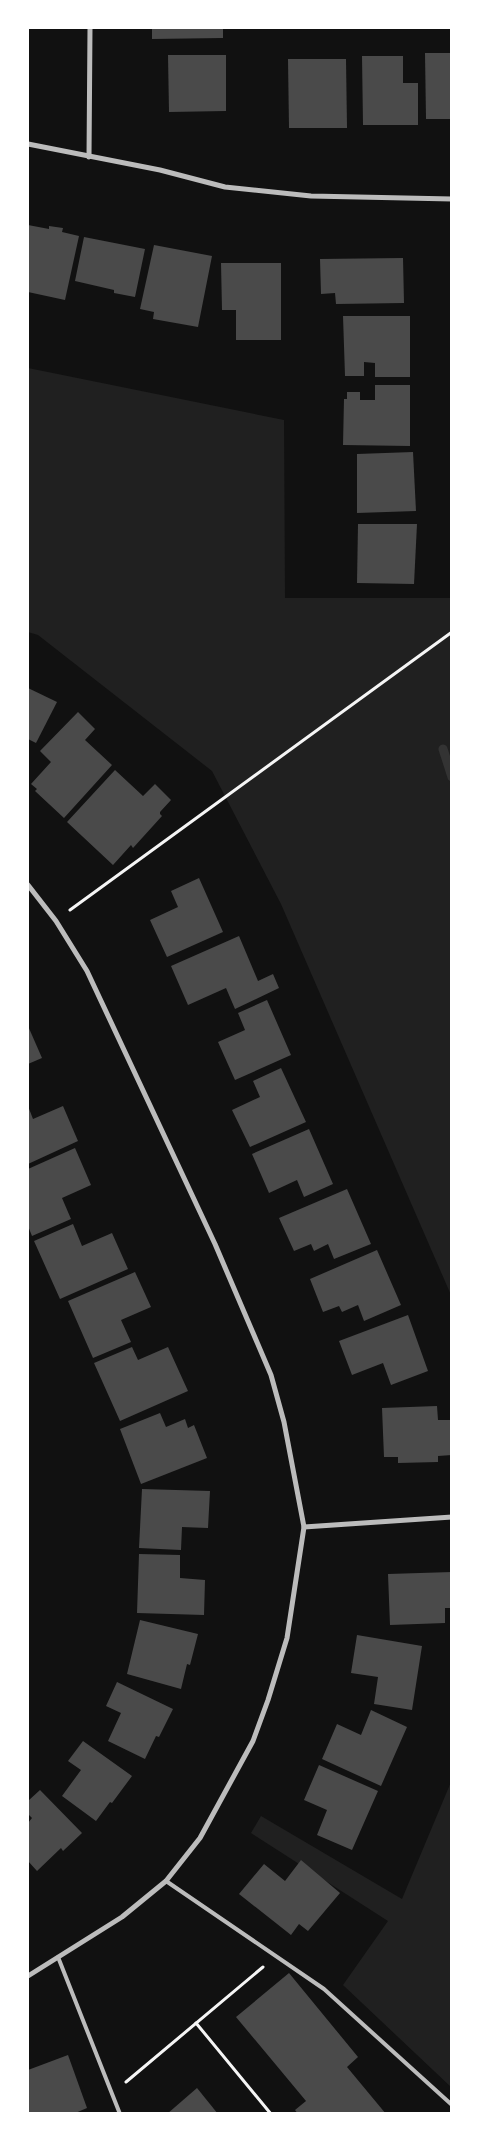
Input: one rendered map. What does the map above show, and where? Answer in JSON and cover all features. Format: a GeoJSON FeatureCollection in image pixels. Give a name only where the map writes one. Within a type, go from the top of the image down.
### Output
{"type":"FeatureCollection","features":[{"type":"Feature","properties":{"kind":"street"},"geometry":{"type":"LineString","coordinates":[[89,157],[90,28]]}},
{"type":"Feature","properties":{"kind":"street"},"geometry":{"type":"LineString","coordinates":[[28,144],[160,170],[234,188],[311,196],[452,199]]}},
{"type":"Feature","properties":{"kind":"street"},"geometry":{"type":"LineString","coordinates":[[28,885],[56,921],[87,971],[215,1244],[271,1375],[284,1422],[304,1527],[287,1638],[253,1742],[200,1838],[166,1881],[122,1917],[28,1976]]}},
{"type":"Feature","properties":{"kind":"street"},"geometry":{"type":"LineString","coordinates":[[304,1527],[452,1517]]}},
{"type":"Feature","properties":{"kind":"lane"},"geometry":{"type":"LineString","coordinates":[[166,1881],[324,1989],[452,2105]]}},
{"type":"Feature","properties":{"kind":"lane"},"geometry":{"type":"LineString","coordinates":[[58,1957],[120,2114]]}},
{"type":"Feature","properties":{"kind":"path"},"geometry":{"type":"LineString","coordinates":[[56,921],[452,632]]}},
{"type":"Feature","properties":{"kind":"path"},"geometry":{"type":"LineString","coordinates":[[112,2093],[275,1957]]}},
{"type":"Feature","properties":{"kind":"path"},"geometry":{"type":"LineString","coordinates":[[196,2023],[271,2114]]}},
{"type":"Feature","properties":{"kind":"shaded area"},"geometry":{"type":"Polygon","coordinates":[[[28,368],[284,420],[285,598],[451,598],[451,1295],[281,904],[212,771],[38,635],[28,632],[28,368]]]}},
{"type":"Feature","properties":{"kind":"shaded area"},"geometry":{"type":"Polygon","coordinates":[[[451,1782],[451,2087],[343,1985],[388,1921],[251,1833],[261,1816],[402,1899],[451,1782]]]}},
{"type":"Feature","properties":{"kind":"building"},"geometry":{"type":"Polygon","coordinates":[[[152,28],[223,28],[223,38],[152,39],[152,28]]]}},
{"type":"Feature","properties":{"kind":"building"},"geometry":{"type":"Polygon","coordinates":[[[425,53],[452,53],[452,119],[426,119],[425,53]]]}},
{"type":"Feature","properties":{"kind":"building"},"geometry":{"type":"Polygon","coordinates":[[[168,55],[226,55],[226,111],[169,112],[168,55]]]}},
{"type":"Feature","properties":{"kind":"building"},"geometry":{"type":"Polygon","coordinates":[[[362,56],[403,56],[403,83],[418,83],[418,125],[363,125],[362,56]]]}},
{"type":"Feature","properties":{"kind":"building"},"geometry":{"type":"Polygon","coordinates":[[[288,59],[346,59],[347,128],[289,128],[288,59]]]}},
{"type":"Feature","properties":{"kind":"building"},"geometry":{"type":"Polygon","coordinates":[[[28,225],[49,229],[49,226],[63,228],[62,232],[79,236],[65,300],[28,292],[28,225]]]}},
{"type":"Feature","properties":{"kind":"building"},"geometry":{"type":"Polygon","coordinates":[[[84,237],[145,249],[135,297],[114,293],[114,290],[75,281],[84,237]]]}},
{"type":"Feature","properties":{"kind":"building"},"geometry":{"type":"Polygon","coordinates":[[[154,245],[212,256],[198,327],[153,319],[154,312],[140,309],[154,245]]]}},
{"type":"Feature","properties":{"kind":"building"},"geometry":{"type":"Polygon","coordinates":[[[403,258],[404,303],[336,304],[335,293],[321,294],[320,259],[403,258]]]}},
{"type":"Feature","properties":{"kind":"building"},"geometry":{"type":"Polygon","coordinates":[[[221,263],[281,263],[281,340],[236,340],[236,310],[222,310],[221,263]]]}},
{"type":"Feature","properties":{"kind":"building"},"geometry":{"type":"Polygon","coordinates":[[[343,316],[410,316],[410,377],[375,377],[375,363],[364,362],[364,376],[345,376],[343,316]]]}},
{"type":"Feature","properties":{"kind":"building"},"geometry":{"type":"Polygon","coordinates":[[[375,385],[410,385],[410,446],[343,445],[344,399],[347,399],[347,392],[360,392],[360,400],[375,400],[375,385]]]}},
{"type":"Feature","properties":{"kind":"building"},"geometry":{"type":"Polygon","coordinates":[[[413,452],[416,511],[357,513],[357,454],[413,452]]]}},
{"type":"Feature","properties":{"kind":"building"},"geometry":{"type":"Polygon","coordinates":[[[358,524],[417,524],[414,584],[357,583],[358,524]]]}},
{"type":"Feature","properties":{"kind":"building"},"geometry":{"type":"Polygon","coordinates":[[[28,688],[57,702],[36,743],[28,739],[28,688]]]}},
{"type":"Feature","properties":{"kind":"building"},"geometry":{"type":"Polygon","coordinates":[[[78,712],[95,729],[85,740],[112,765],[64,818],[35,791],[37,789],[31,784],[51,762],[40,751],[78,712]]]}},
{"type":"Feature","properties":{"kind":"building"},"geometry":{"type":"Polygon","coordinates":[[[115,770],[143,796],[155,784],[171,800],[160,812],[162,816],[133,848],[131,845],[113,865],[67,822],[115,770]]]}},
{"type":"Feature","properties":{"kind":"building"},"geometry":{"type":"Polygon","coordinates":[[[199,878],[223,932],[167,957],[150,920],[178,907],[171,891],[199,878]]]}},
{"type":"Feature","properties":{"kind":"building"},"geometry":{"type":"Polygon","coordinates":[[[239,936],[258,981],[273,974],[279,988],[235,1009],[226,988],[188,1005],[171,966],[239,936]]]}},
{"type":"Feature","properties":{"kind":"building"},"geometry":{"type":"Polygon","coordinates":[[[267,1000],[291,1055],[235,1080],[218,1042],[245,1030],[238,1013],[267,1000]]]}},
{"type":"Feature","properties":{"kind":"building"},"geometry":{"type":"Polygon","coordinates":[[[28,1026],[42,1058],[28,1064],[28,1026]]]}},
{"type":"Feature","properties":{"kind":"building"},"geometry":{"type":"Polygon","coordinates":[[[281,1068],[306,1122],[250,1147],[232,1110],[260,1097],[253,1081],[281,1068]]]}},
{"type":"Feature","properties":{"kind":"building"},"geometry":{"type":"Polygon","coordinates":[[[28,1106],[33,1119],[63,1106],[78,1141],[28,1164],[28,1106]]]}},
{"type":"Feature","properties":{"kind":"building"},"geometry":{"type":"Polygon","coordinates":[[[309,1129],[333,1184],[304,1197],[297,1180],[269,1193],[252,1154],[309,1129]]]}},
{"type":"Feature","properties":{"kind":"building"},"geometry":{"type":"Polygon","coordinates":[[[75,1148],[91,1185],[62,1198],[71,1219],[32,1236],[28,1226],[28,1169],[75,1148]]]}},
{"type":"Feature","properties":{"kind":"building"},"geometry":{"type":"Polygon","coordinates":[[[347,1189],[371,1244],[334,1259],[328,1244],[314,1251],[311,1244],[294,1251],[279,1218],[347,1189]]]}},
{"type":"Feature","properties":{"kind":"building"},"geometry":{"type":"Polygon","coordinates":[[[73,1224],[82,1246],[112,1233],[128,1269],[60,1299],[34,1241],[73,1224]]]}},
{"type":"Feature","properties":{"kind":"building"},"geometry":{"type":"Polygon","coordinates":[[[377,1250],[401,1305],[364,1321],[358,1305],[342,1312],[339,1306],[323,1312],[310,1279],[377,1250]]]}},
{"type":"Feature","properties":{"kind":"building"},"geometry":{"type":"Polygon","coordinates":[[[135,1272],[151,1307],[121,1320],[131,1342],[93,1358],[68,1301],[135,1272]]]}},
{"type":"Feature","properties":{"kind":"building"},"geometry":{"type":"Polygon","coordinates":[[[408,1315],[428,1371],[391,1385],[383,1363],[352,1375],[339,1341],[408,1315]]]}},
{"type":"Feature","properties":{"kind":"building"},"geometry":{"type":"Polygon","coordinates":[[[132,1347],[138,1360],[168,1347],[188,1391],[120,1421],[94,1363],[132,1347]]]}},
{"type":"Feature","properties":{"kind":"building"},"geometry":{"type":"Polygon","coordinates":[[[437,1406],[438,1420],[452,1420],[452,1455],[438,1456],[438,1462],[398,1463],[398,1457],[384,1457],[382,1408],[437,1406]]]}},
{"type":"Feature","properties":{"kind":"building"},"geometry":{"type":"Polygon","coordinates":[[[160,1413],[166,1427],[185,1419],[188,1428],[194,1425],[207,1458],[141,1484],[120,1429],[160,1413]]]}},
{"type":"Feature","properties":{"kind":"building"},"geometry":{"type":"Polygon","coordinates":[[[142,1489],[210,1491],[208,1528],[182,1527],[181,1550],[139,1548],[142,1489]]]}},
{"type":"Feature","properties":{"kind":"building"},"geometry":{"type":"Polygon","coordinates":[[[139,1554],[180,1555],[180,1578],[205,1580],[204,1615],[137,1613],[139,1554]]]}},
{"type":"Feature","properties":{"kind":"building"},"geometry":{"type":"Polygon","coordinates":[[[452,1572],[452,1608],[445,1608],[445,1623],[390,1625],[388,1574],[452,1572]]]}},
{"type":"Feature","properties":{"kind":"building"},"geometry":{"type":"Polygon","coordinates":[[[140,1620],[198,1634],[190,1665],[187,1664],[181,1689],[127,1674],[140,1620]]]}},
{"type":"Feature","properties":{"kind":"building"},"geometry":{"type":"Polygon","coordinates":[[[357,1635],[422,1646],[412,1710],[374,1704],[378,1677],[351,1673],[357,1635]]]}},
{"type":"Feature","properties":{"kind":"building"},"geometry":{"type":"Polygon","coordinates":[[[117,1682],[173,1709],[159,1737],[156,1736],[145,1759],[108,1741],[121,1713],[106,1706],[117,1682]]]}},
{"type":"Feature","properties":{"kind":"building"},"geometry":{"type":"Polygon","coordinates":[[[371,1710],[407,1727],[381,1786],[322,1759],[337,1724],[361,1735],[371,1710]]]}},
{"type":"Feature","properties":{"kind":"building"},"geometry":{"type":"Polygon","coordinates":[[[83,1741],[132,1776],[96,1821],[62,1796],[81,1770],[68,1761],[83,1741]]]}},
{"type":"Feature","properties":{"kind":"building"},"geometry":{"type":"Polygon","coordinates":[[[319,1765],[378,1791],[352,1850],[317,1835],[327,1810],[304,1800],[319,1765]]]}},
{"type":"Feature","properties":{"kind":"building"},"geometry":{"type":"Polygon","coordinates":[[[40,1790],[82,1833],[63,1851],[61,1848],[37,1871],[28,1861],[28,1823],[32,1818],[28,1814],[28,1801],[40,1790]]]}},
{"type":"Feature","properties":{"kind":"building"},"geometry":{"type":"Polygon","coordinates":[[[301,1860],[340,1893],[308,1931],[299,1924],[291,1935],[239,1894],[264,1864],[285,1881],[301,1860]]]}},
{"type":"Feature","properties":{"kind":"building"},"geometry":{"type":"Polygon","coordinates":[[[289,1973],[358,2057],[347,2067],[386,2114],[298,2114],[295,2110],[306,2101],[236,2017],[289,1973]]]}},
{"type":"Feature","properties":{"kind":"building"},"geometry":{"type":"Polygon","coordinates":[[[68,2055],[87,2108],[73,2114],[28,2114],[28,2070],[68,2055]]]}},
{"type":"Feature","properties":{"kind":"building"},"geometry":{"type":"Polygon","coordinates":[[[197,2088],[218,2114],[167,2114],[197,2088]]]}},
{"type":"Feature","properties":{"kind":"waterway"},"geometry":{"type":"LineString","coordinates":[[443,749],[452,777]]}}]}
